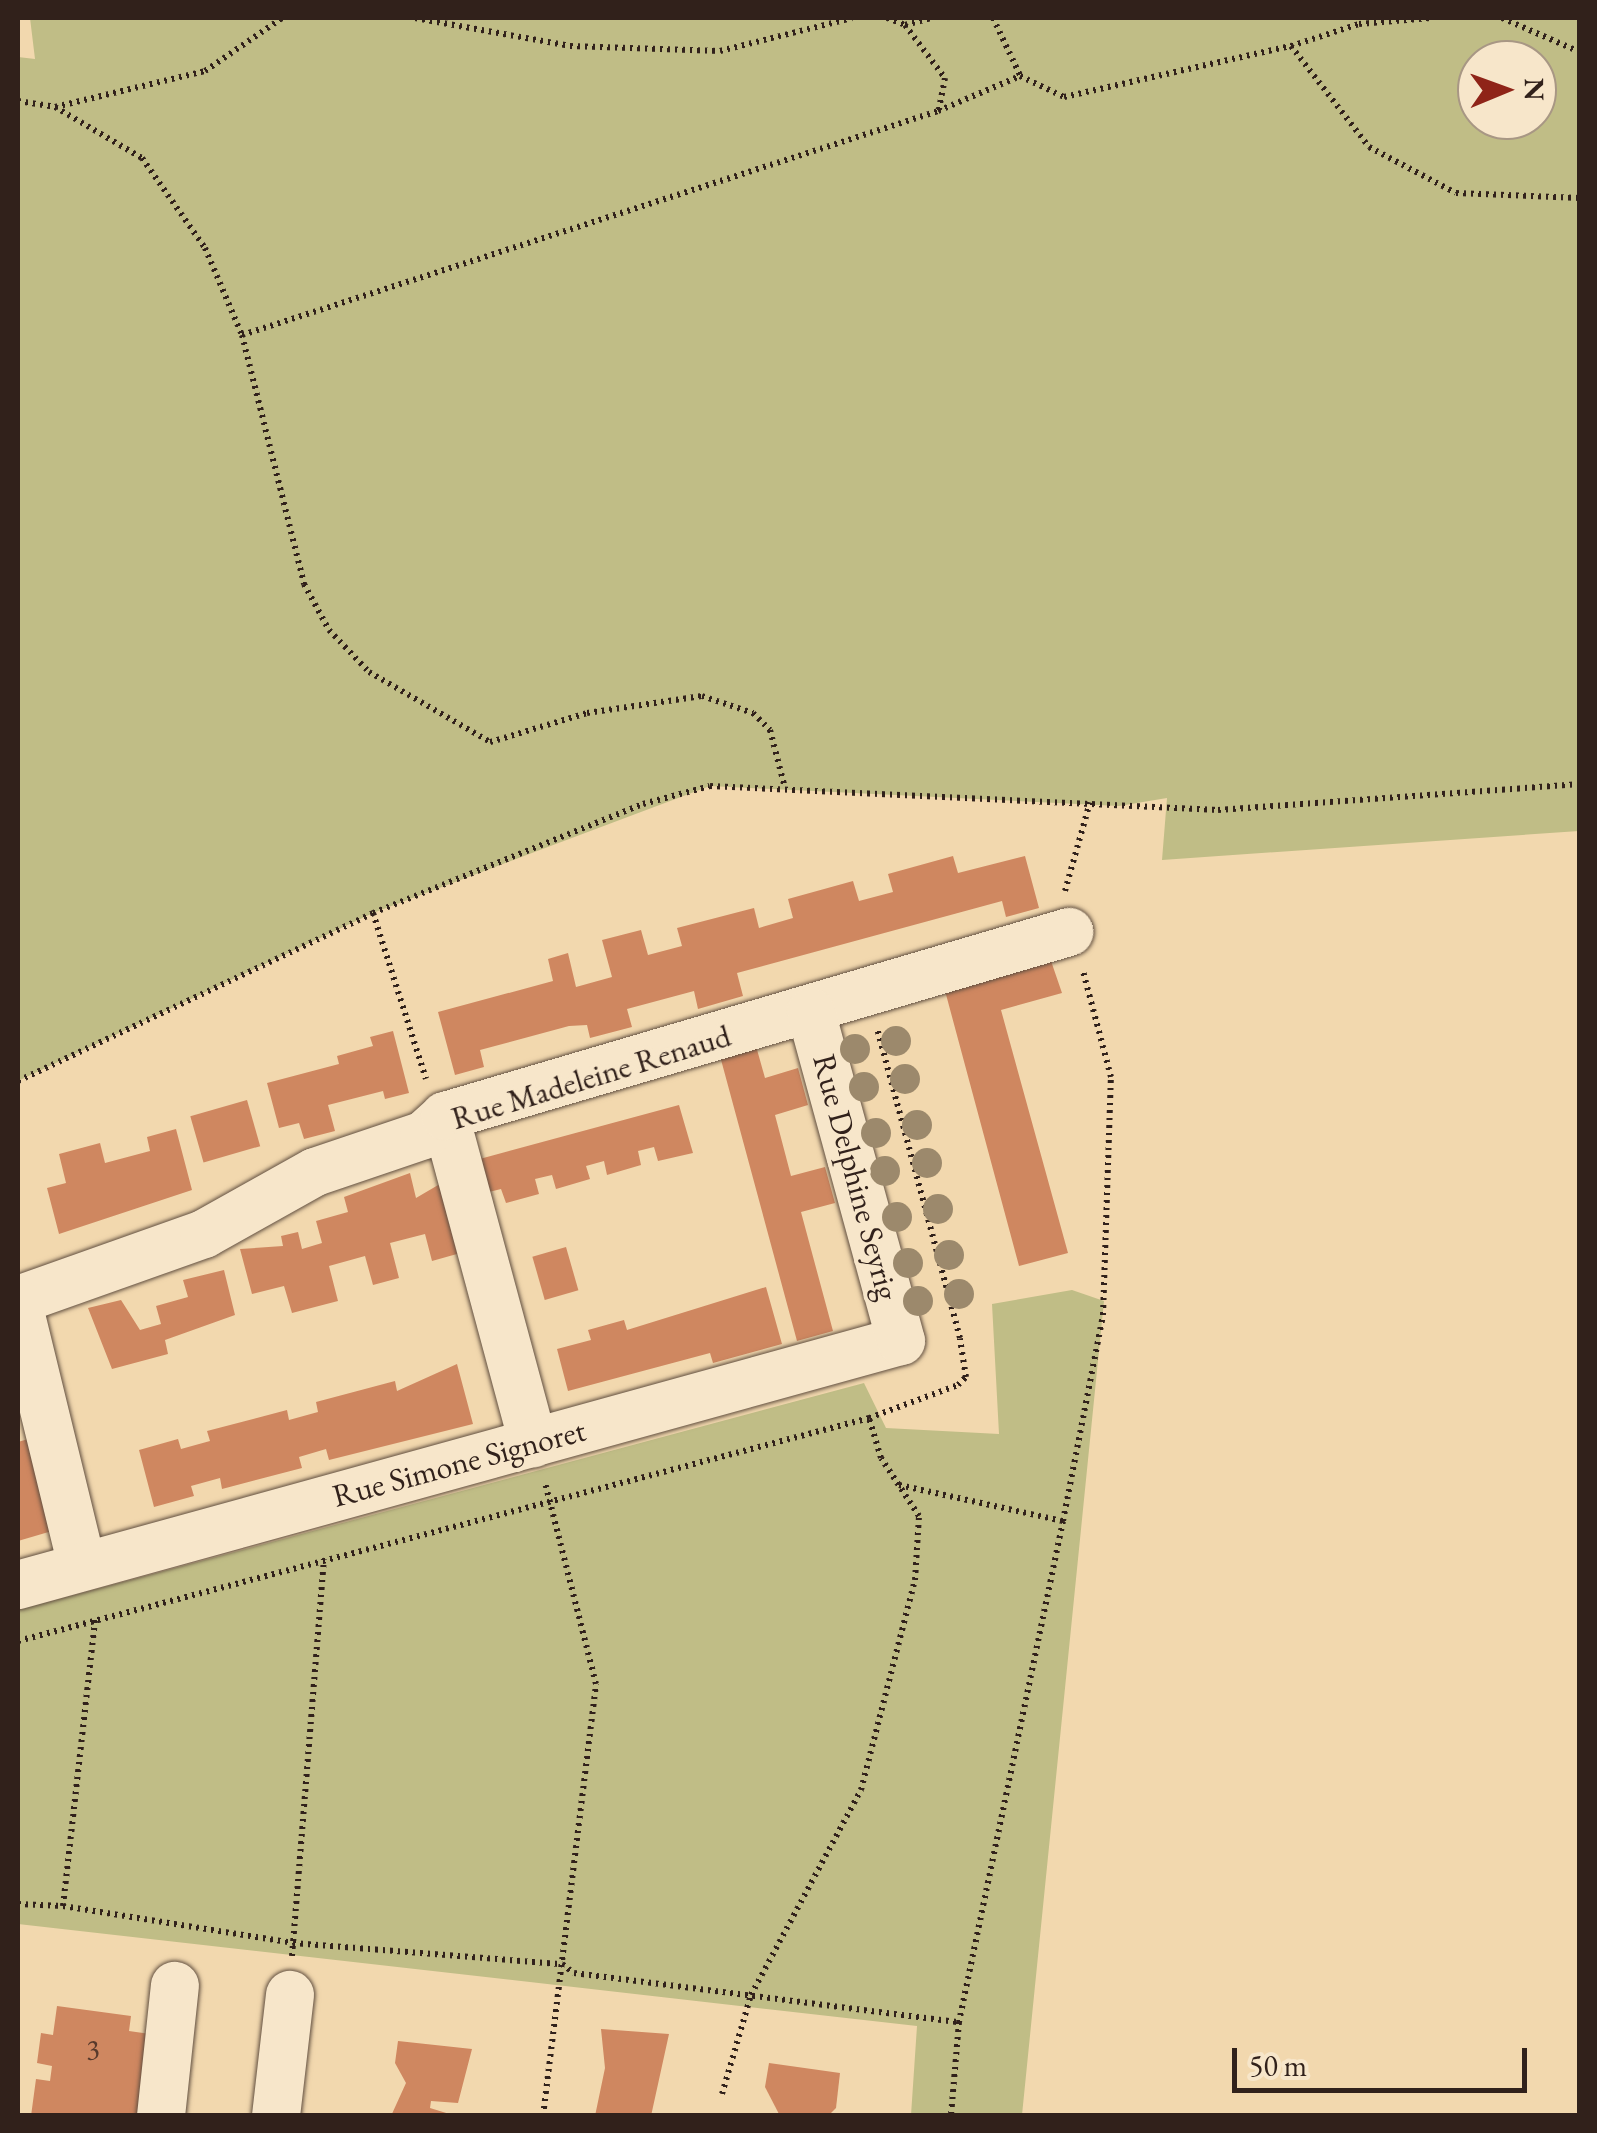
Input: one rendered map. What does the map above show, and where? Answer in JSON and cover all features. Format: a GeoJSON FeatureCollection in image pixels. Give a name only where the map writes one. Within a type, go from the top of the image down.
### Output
{"type":"FeatureCollection","features":[{"type":"Feature","properties":{"kind":"street","name":"Rue Madeleine Renaud"},"geometry":{"type":"LineString","coordinates":[[18,1301],[188,1240],[315,1172],[424,1135],[445,1116],[810,1012],[866,987],[1069,932]]}},
{"type":"Feature","properties":{"kind":"street","name":"Rue Delphine Seyrig"},"geometry":{"type":"LineString","coordinates":[[810,1012],[901,1341]]}},
{"type":"Feature","properties":{"kind":"street"},"geometry":{"type":"LineString","coordinates":[[445,1116],[533,1443]]}},
{"type":"Feature","properties":{"kind":"street"},"geometry":{"type":"LineString","coordinates":[[18,1301],[82,1566]]}},
{"type":"Feature","properties":{"kind":"street","name":"Rue Simone Signoret"},"geometry":{"type":"LineString","coordinates":[[18,1585],[901,1341]]}},
{"type":"Feature","properties":{"kind":"street"},"geometry":{"type":"LineString","coordinates":[[161,2116],[175,1986]]}},
{"type":"Feature","properties":{"kind":"street"},"geometry":{"type":"LineString","coordinates":[[276,2116],[290,1995]]}},
{"type":"Feature","properties":{"kind":"path"},"geometry":{"type":"LineString","coordinates":[[55,107],[205,71],[282,18]]}},
{"type":"Feature","properties":{"kind":"path"},"geometry":{"type":"LineString","coordinates":[[416,18],[570,46],[720,51],[852,18]]}},
{"type":"Feature","properties":{"kind":"path"},"geometry":{"type":"LineString","coordinates":[[887,18],[905,25],[945,78],[938,111]]}},
{"type":"Feature","properties":{"kind":"path"},"geometry":{"type":"LineString","coordinates":[[905,25],[931,18]]}},
{"type":"Feature","properties":{"kind":"path"},"geometry":{"type":"LineString","coordinates":[[994,18],[1020,76],[1064,98],[1291,46],[1359,24],[1431,18]]}},
{"type":"Feature","properties":{"kind":"path"},"geometry":{"type":"LineString","coordinates":[[1502,18],[1580,52]]}},
{"type":"Feature","properties":{"kind":"path"},"geometry":{"type":"LineString","coordinates":[[1291,46],[1369,147],[1456,192],[1580,198]]}},
{"type":"Feature","properties":{"kind":"path"},"geometry":{"type":"LineString","coordinates":[[242,335],[938,111],[1020,76]]}},
{"type":"Feature","properties":{"kind":"path"},"geometry":{"type":"LineString","coordinates":[[18,101],[55,107],[142,158],[205,248],[242,335],[304,584],[328,630],[369,672],[490,742],[587,713],[702,696],[753,712],[770,730],[784,784]]}},
{"type":"Feature","properties":{"kind":"path"},"geometry":{"type":"LineString","coordinates":[[18,1081],[374,913],[642,804],[710,786],[784,784],[1020,804],[1090,802],[1218,810],[1580,784]]}},
{"type":"Feature","properties":{"kind":"path"},"geometry":{"type":"LineString","coordinates":[[951,2116],[958,2022],[1103,1315],[1111,1077],[1069,932],[1064,882],[1090,802]]}},
{"type":"Feature","properties":{"kind":"path"},"geometry":{"type":"LineString","coordinates":[[374,913],[430,1094],[445,1116]]}},
{"type":"Feature","properties":{"kind":"path"},"geometry":{"type":"LineString","coordinates":[[722,2094],[751,1995],[861,1790],[916,1580],[919,1516],[899,1485],[870,1418]]}},
{"type":"Feature","properties":{"kind":"path"},"geometry":{"type":"LineString","coordinates":[[533,1443],[596,1668],[543,2116]]}},
{"type":"Feature","properties":{"kind":"path"},"geometry":{"type":"LineString","coordinates":[[899,1485],[1063,1521]]}},
{"type":"Feature","properties":{"kind":"path"},"geometry":{"type":"LineString","coordinates":[[290,1995],[324,1560]]}},
{"type":"Feature","properties":{"kind":"path"},"geometry":{"type":"LineString","coordinates":[[63,1906],[95,1620]]}},
{"type":"Feature","properties":{"kind":"path"},"geometry":{"type":"LineString","coordinates":[[18,1904],[63,1906],[292,1942],[562,1964],[574,1973],[958,2022]]}},
{"type":"Feature","properties":{"kind":"shaded area"},"geometry":{"type":"Polygon","coordinates":[[[30,18],[1579,18],[1579,831],[1162,860],[1167,798],[1119,806],[710,786],[373,913],[18,1081],[18,57],[35,59],[30,18]]]}},
{"type":"Feature","properties":{"kind":"shaded area"},"geometry":{"type":"Polygon","coordinates":[[[1072,1290],[1104,1301],[1022,2115],[911,2115],[917,2026],[18,1924],[18,1610],[864,1383],[886,1428],[999,1434],[992,1304],[1072,1290]]]}},
{"type":"Feature","properties":{"kind":"building"},"geometry":{"type":"Polygon","coordinates":[[[953,856],[958,873],[1025,856],[1039,908],[1006,917],[1002,901],[737,973],[743,996],[698,1009],[694,991],[627,1009],[632,1027],[590,1038],[587,1025],[569,1026],[480,1050],[484,1067],[455,1075],[438,1012],[553,981],[548,959],[568,953],[576,987],[612,977],[602,940],[641,930],[648,955],[682,946],[677,928],[754,908],[759,928],[793,918],[788,899],[853,881],[859,901],[893,892],[888,874],[953,856]]]}},
{"type":"Feature","properties":{"kind":"building"},"geometry":{"type":"Polygon","coordinates":[[[1050,958],[1062,993],[1001,1010],[1068,1253],[1019,1266],[944,987],[1050,958]]]}},
{"type":"Feature","properties":{"kind":"building"},"geometry":{"type":"Polygon","coordinates":[[[393,1031],[409,1093],[385,1099],[383,1091],[328,1105],[335,1131],[304,1139],[299,1123],[279,1128],[267,1083],[339,1064],[337,1056],[373,1046],[370,1037],[393,1031]]]}},
{"type":"Feature","properties":{"kind":"building"},"geometry":{"type":"Polygon","coordinates":[[[756,1046],[765,1078],[798,1068],[808,1105],[775,1115],[791,1176],[825,1167],[835,1203],[801,1212],[833,1331],[797,1341],[720,1056],[756,1046]]]}},
{"type":"Feature","properties":{"kind":"building"},"geometry":{"type":"Polygon","coordinates":[[[247,1100],[260,1146],[204,1162],[190,1116],[247,1100]]]}},
{"type":"Feature","properties":{"kind":"building"},"geometry":{"type":"Polygon","coordinates":[[[679,1105],[693,1153],[658,1161],[654,1147],[638,1151],[641,1165],[607,1175],[604,1161],[586,1166],[590,1179],[556,1189],[552,1175],[535,1179],[539,1194],[506,1203],[501,1189],[485,1193],[476,1160],[679,1105]]]}},
{"type":"Feature","properties":{"kind":"building"},"geometry":{"type":"Polygon","coordinates":[[[176,1129],[192,1190],[59,1234],[47,1188],[66,1183],[59,1154],[100,1143],[105,1163],[150,1151],[147,1137],[176,1129]]]}},
{"type":"Feature","properties":{"kind":"building"},"geometry":{"type":"Polygon","coordinates":[[[410,1173],[416,1198],[445,1181],[464,1252],[432,1261],[425,1234],[390,1243],[399,1278],[373,1285],[365,1256],[329,1266],[338,1301],[292,1313],[284,1286],[252,1294],[240,1249],[283,1246],[281,1236],[298,1232],[302,1249],[322,1243],[316,1221],[348,1212],[344,1197],[410,1173]]]}},
{"type":"Feature","properties":{"kind":"building"},"geometry":{"type":"Polygon","coordinates":[[[566,1247],[578,1290],[545,1300],[532,1257],[566,1247]]]}},
{"type":"Feature","properties":{"kind":"building"},"geometry":{"type":"Polygon","coordinates":[[[224,1270],[235,1315],[165,1340],[168,1354],[112,1369],[88,1308],[121,1300],[140,1330],[161,1324],[156,1306],[188,1297],[183,1280],[224,1270]]]}},
{"type":"Feature","properties":{"kind":"building"},"geometry":{"type":"Polygon","coordinates":[[[766,1287],[782,1344],[713,1363],[710,1353],[568,1391],[557,1349],[591,1340],[588,1330],[624,1320],[627,1330],[766,1287]]]}},
{"type":"Feature","properties":{"kind":"building"},"geometry":{"type":"Polygon","coordinates":[[[457,1364],[473,1424],[329,1460],[326,1449],[299,1457],[302,1468],[222,1489],[220,1478],[191,1486],[194,1496],[154,1507],[139,1450],[178,1439],[181,1449],[210,1441],[207,1431],[287,1410],[289,1420],[318,1412],[316,1402],[395,1381],[397,1391],[457,1364]]]}},
{"type":"Feature","properties":{"kind":"building"},"geometry":{"type":"Polygon","coordinates":[[[28,1439],[52,1531],[18,1541],[18,1442],[28,1439]]]}},
{"type":"Feature","properties":{"kind":"building"},"geometry":{"type":"Polygon","coordinates":[[[57,2006],[131,2016],[129,2031],[150,2034],[139,2116],[31,2116],[36,2079],[50,2081],[52,2066],[37,2063],[41,2033],[53,2035],[57,2006]]]}},
{"type":"Feature","properties":{"kind":"building"},"geometry":{"type":"Polygon","coordinates":[[[601,2029],[669,2034],[651,2116],[595,2116],[605,2068],[601,2029]]]}},
{"type":"Feature","properties":{"kind":"building"},"geometry":{"type":"Polygon","coordinates":[[[398,2041],[472,2049],[458,2103],[431,2101],[430,2108],[456,2116],[391,2116],[406,2083],[395,2063],[398,2041]]]}},
{"type":"Feature","properties":{"kind":"building"},"geometry":{"type":"Polygon","coordinates":[[[769,2063],[840,2073],[836,2108],[828,2116],[780,2116],[765,2087],[769,2063]]]}}]}
